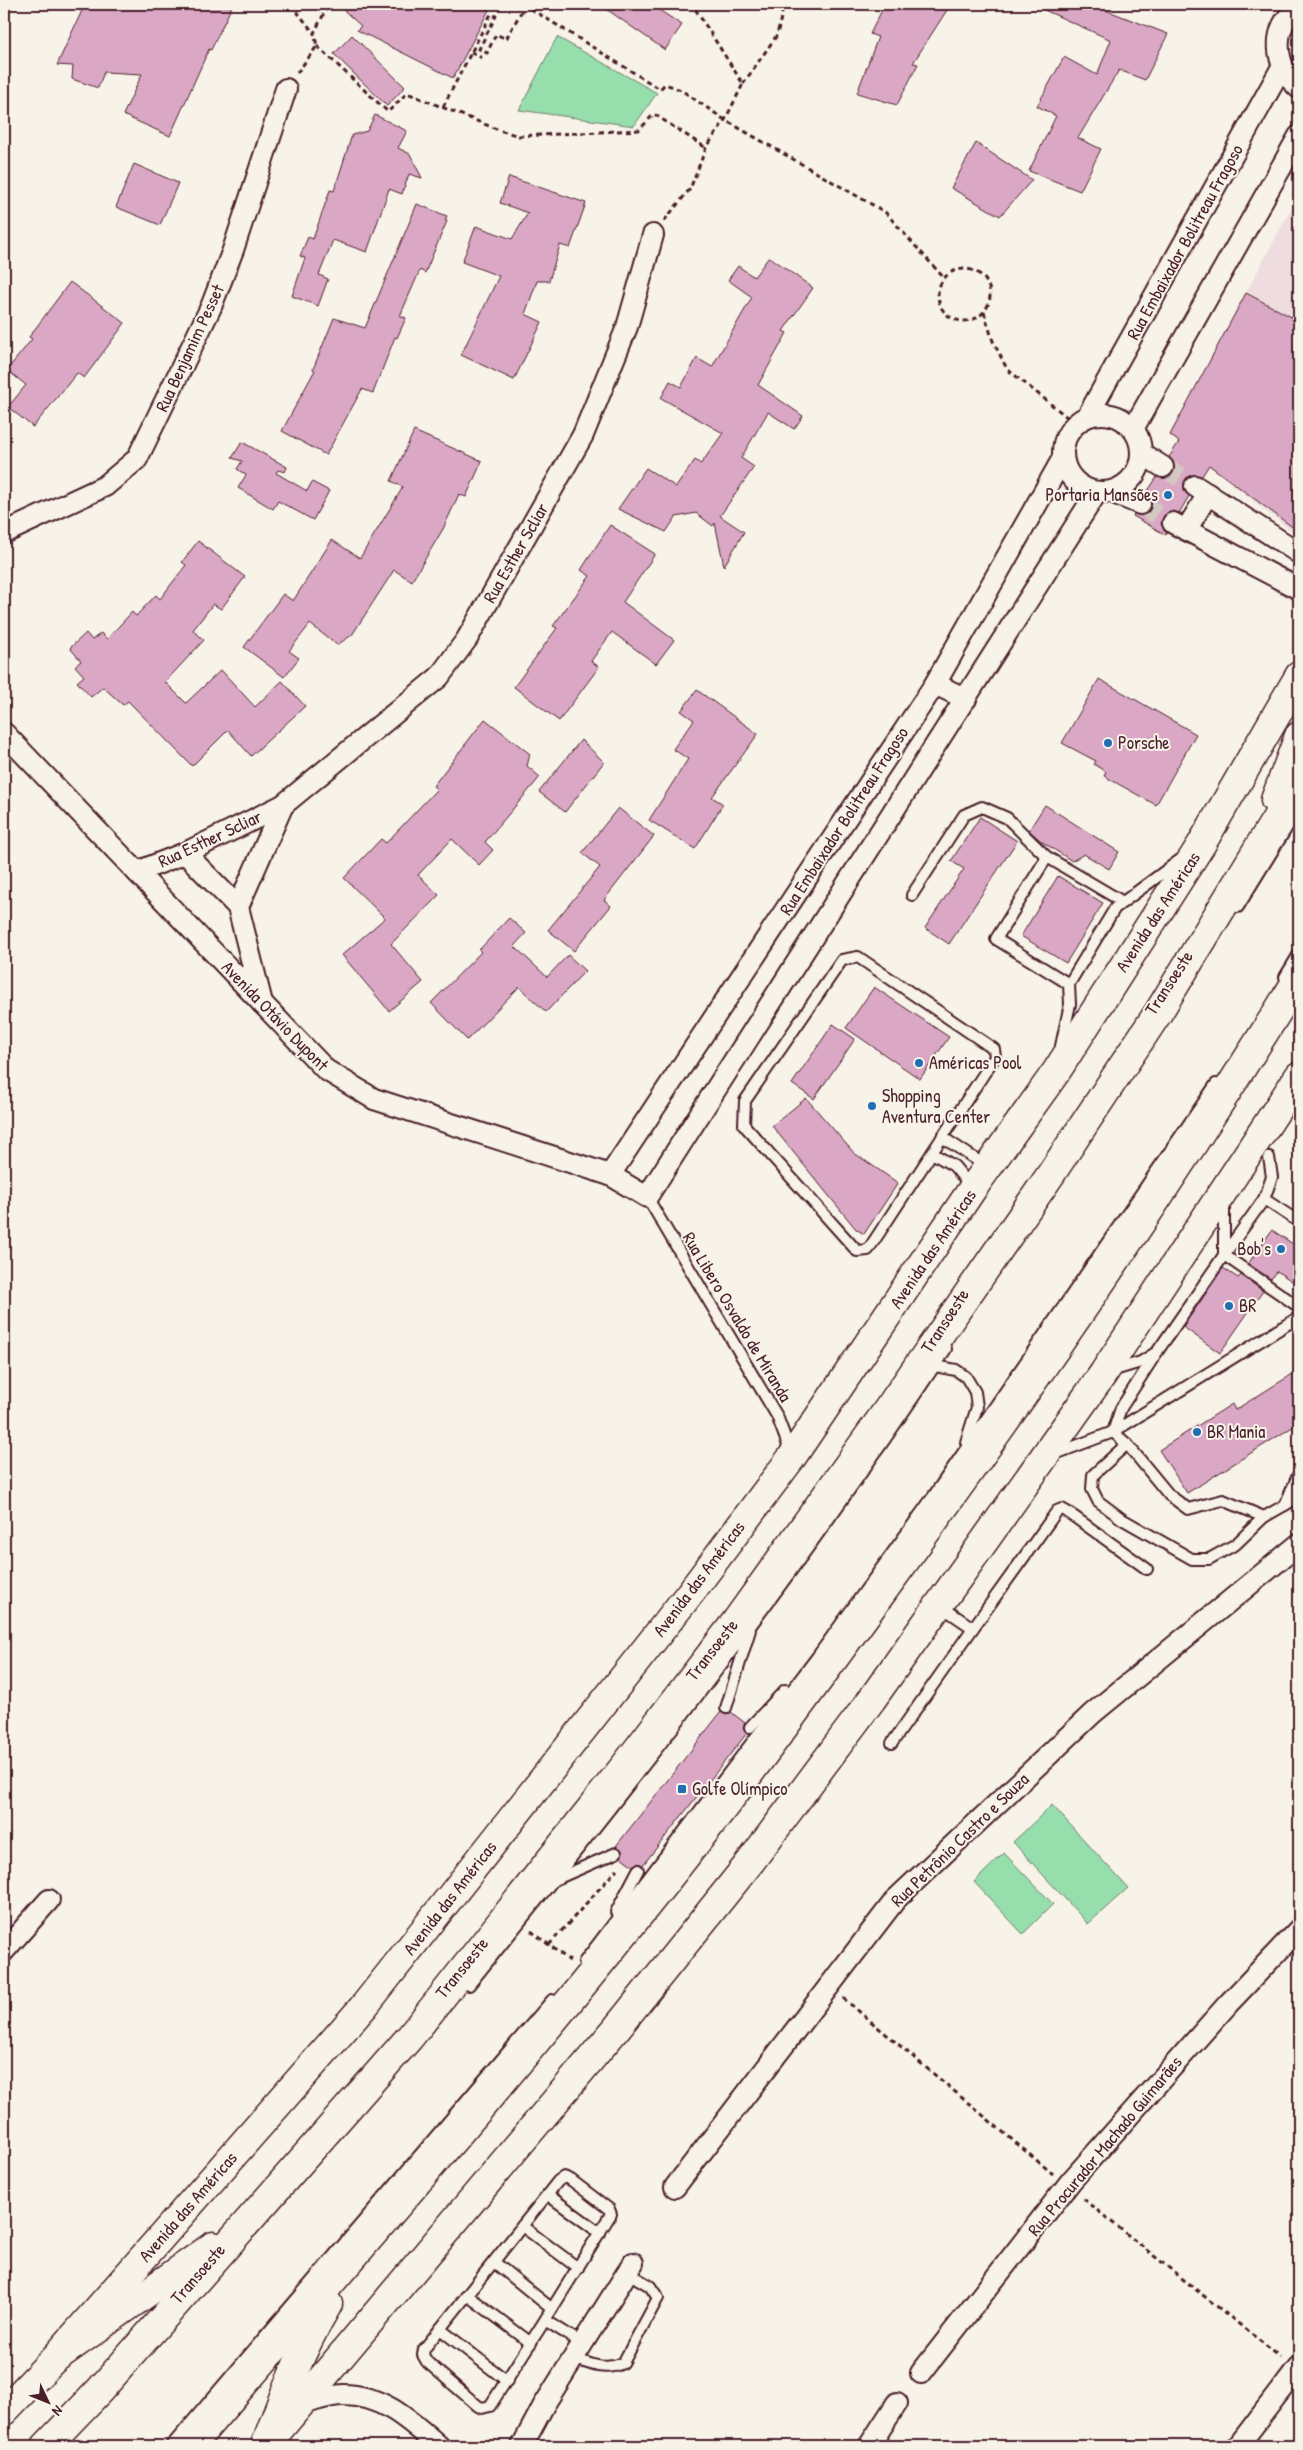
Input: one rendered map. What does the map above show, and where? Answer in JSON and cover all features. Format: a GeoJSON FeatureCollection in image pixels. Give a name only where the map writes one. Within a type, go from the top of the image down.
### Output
{"type":"FeatureCollection","features":[{"type":"Feature","properties":{"kind":"main road","name":"Avenida das Américas"},"geometry":{"type":"LineString","coordinates":[[4,2411],[54,2359],[365,2005],[684,1599],[792,1456],[981,1178],[1056,1072],[1201,845],[1299,676]]}},
{"type":"Feature","properties":{"kind":"main road"},"geometry":{"type":"LineString","coordinates":[[1266,836],[1273,804],[1299,736]]}},
{"type":"Feature","properties":{"kind":"main road"},"geometry":{"type":"LineString","coordinates":[[46,2446],[99,2391],[410,2037],[628,1763],[737,1620],[886,1412],[1049,1177],[1158,1013],[1299,781]]}},
{"type":"Feature","properties":{"kind":"main road"},"geometry":{"type":"LineString","coordinates":[[190,2446],[366,2241],[630,1925],[713,1821],[841,1649],[1039,1373],[1186,1155],[1289,981]]}},
{"type":"Feature","properties":{"kind":"main road"},"geometry":{"type":"LineString","coordinates":[[265,2446],[616,2029],[751,1861],[872,1699],[1103,1374],[1224,1192],[1290,1104],[1299,1076]]}},
{"type":"Feature","properties":{"kind":"main road"},"geometry":{"type":"LineString","coordinates":[[54,2359],[145,2296],[203,2251],[239,2232]]}},
{"type":"Feature","properties":{"kind":"main road"},"geometry":{"type":"LineString","coordinates":[[265,2446],[287,2385],[316,2325],[366,2241]]}},
{"type":"Feature","properties":{"kind":"street"},"geometry":{"type":"LineString","coordinates":[[1299,8],[1285,22],[1279,36],[1278,52],[1282,67],[1299,88]]}},
{"type":"Feature","properties":{"kind":"street","name":"Rua Embaixador Bolitreau Fragoso"},"geometry":{"type":"LineString","coordinates":[[1082,420],[1282,67]]}},
{"type":"Feature","properties":{"kind":"street","name":"Rua Benjamim Pesset"},"geometry":{"type":"LineString","coordinates":[[4,533],[105,486],[137,459],[211,307],[233,250],[286,89]]}},
{"type":"Feature","properties":{"kind":"street"},"geometry":{"type":"LineString","coordinates":[[1133,429],[1299,136]]}},
{"type":"Feature","properties":{"kind":"street","name":"Rua Esther Scliar"},"geometry":{"type":"LineString","coordinates":[[137,872],[185,852],[283,805],[439,677],[467,639],[583,435],[627,327],[653,235]]}},
{"type":"Feature","properties":{"kind":"street"},"geometry":{"type":"LineString","coordinates":[[1104,492],[1129,482],[1140,464],[1141,453],[1139,441],[1133,429],[1124,420],[1099,414],[1082,420],[1068,434],[1064,445],[1063,458],[1067,471],[1074,482],[1085,489],[1104,492],[1140,504]]}},
{"type":"Feature","properties":{"kind":"street"},"geometry":{"type":"LineString","coordinates":[[1141,453],[1163,467]]}},
{"type":"Feature","properties":{"kind":"street","name":"Rua Embaixador Bolitreau Fragoso"},"geometry":{"type":"LineString","coordinates":[[610,1175],[935,684],[1063,458]]}},
{"type":"Feature","properties":{"kind":"street"},"geometry":{"type":"LineString","coordinates":[[1299,552],[1202,490],[1179,526],[1299,589]]}},
{"type":"Feature","properties":{"kind":"street","name":"Rua Embaixador Bolitreau Fragoso"},"geometry":{"type":"LineString","coordinates":[[648,1197],[966,699],[1104,492]]}},
{"type":"Feature","properties":{"kind":"street"},"geometry":{"type":"LineString","coordinates":[[935,684],[966,699]]}},
{"type":"Feature","properties":{"kind":"street","name":"Avenida Otávio Dupont"},"geometry":{"type":"LineString","coordinates":[[4,733],[326,1070],[374,1099],[610,1175],[648,1197]]}},
{"type":"Feature","properties":{"kind":"street","name":"Rua Esther Scliar"},"geometry":{"type":"LineString","coordinates":[[238,907],[283,805]]}},
{"type":"Feature","properties":{"kind":"street"},"geometry":{"type":"LineString","coordinates":[[185,852],[238,907],[263,1005]]}},
{"type":"Feature","properties":{"kind":"street","name":"Rua Petrônio Castro e Souza"},"geometry":{"type":"LineString","coordinates":[[674,2187],[896,1899],[1093,1713],[1299,1544]]}},
{"type":"Feature","properties":{"kind":"street"},"geometry":{"type":"LineString","coordinates":[[4,1951],[49,1900]]}},
{"type":"Feature","properties":{"kind":"street","name":"Rua Procurador Machado Guimarães"},"geometry":{"type":"LineString","coordinates":[[921,2373],[1072,2181],[1228,2004],[1299,1929]]}},
{"type":"Feature","properties":{"kind":"street"},"geometry":{"type":"LineString","coordinates":[[522,2446],[544,2405],[631,2268]]}},
{"type":"Feature","properties":{"kind":"street"},"geometry":{"type":"LineString","coordinates":[[1238,2446],[1299,2366]]}},
{"type":"Feature","properties":{"kind":"street"},"geometry":{"type":"LineString","coordinates":[[301,2404],[341,2394],[369,2398],[398,2411],[439,2446]]}},
{"type":"Feature","properties":{"kind":"street"},"geometry":{"type":"LineString","coordinates":[[869,2446],[897,2403]]}},
{"type":"Feature","properties":{"kind":"lane"},"geometry":{"type":"LineString","coordinates":[[912,895],[964,815],[982,807],[1007,818],[1047,857],[1123,902]]}},
{"type":"Feature","properties":{"kind":"lane"},"geometry":{"type":"LineString","coordinates":[[1231,918],[1269,860],[1299,808]]}},
{"type":"Feature","properties":{"kind":"lane"},"geometry":{"type":"LineString","coordinates":[[1056,1072],[1070,1004],[1069,984],[1115,908],[1201,845]]}},
{"type":"Feature","properties":{"kind":"lane"},"geometry":{"type":"LineString","coordinates":[[1047,857],[996,939],[1069,984]]}},
{"type":"Feature","properties":{"kind":"lane"},"geometry":{"type":"LineString","coordinates":[[1289,981],[1299,954]]}},
{"type":"Feature","properties":{"kind":"lane"},"geometry":{"type":"LineString","coordinates":[[858,957],[994,1049],[995,1057],[932,1153],[868,1250],[857,1251],[744,1125],[745,1101],[842,960],[858,957]]}},
{"type":"Feature","properties":{"kind":"lane","name":"Transoeste"},"geometry":{"type":"LineString","coordinates":[[1006,1258],[1203,960]]}},
{"type":"Feature","properties":{"kind":"lane"},"geometry":{"type":"LineString","coordinates":[[579,1969],[817,1657],[959,1460],[1222,1074]]}},
{"type":"Feature","properties":{"kind":"lane"},"geometry":{"type":"LineString","coordinates":[[942,1137],[981,1178]]}},
{"type":"Feature","properties":{"kind":"lane"},"geometry":{"type":"LineString","coordinates":[[932,1153],[954,1166],[981,1178]]}},
{"type":"Feature","properties":{"kind":"lane"},"geometry":{"type":"LineString","coordinates":[[1113,1432],[1121,1408],[1157,1352],[1264,1199],[1272,1177],[1269,1157]]}},
{"type":"Feature","properties":{"kind":"lane"},"geometry":{"type":"LineString","coordinates":[[1224,1192],[1224,1255]]}},
{"type":"Feature","properties":{"kind":"lane","name":"Rua Libero Osvaldo de Miranda"},"geometry":{"type":"LineString","coordinates":[[648,1197],[777,1416],[792,1456]]}},
{"type":"Feature","properties":{"kind":"lane"},"geometry":{"type":"LineString","coordinates":[[1264,1199],[1299,1222]]}},
{"type":"Feature","properties":{"kind":"lane"},"geometry":{"type":"LineString","coordinates":[[1224,1255],[1299,1307]]}},
{"type":"Feature","properties":{"kind":"lane"},"geometry":{"type":"LineString","coordinates":[[1043,1459],[1113,1432],[1299,1317]]}},
{"type":"Feature","properties":{"kind":"lane","name":"Transoeste"},"geometry":{"type":"LineString","coordinates":[[464,1990],[553,1880],[752,1625],[951,1341]]}},
{"type":"Feature","properties":{"kind":"lane"},"geometry":{"type":"LineString","coordinates":[[1103,1374],[1141,1362],[1157,1352]]}},
{"type":"Feature","properties":{"kind":"lane"},"geometry":{"type":"LineString","coordinates":[[935,1366],[956,1370],[966,1377],[975,1392],[977,1407],[974,1422],[959,1460]]}},
{"type":"Feature","properties":{"kind":"lane"},"geometry":{"type":"LineString","coordinates":[[1113,1432],[1127,1444],[1168,1495],[1188,1509],[1223,1500],[1264,1517]]}},
{"type":"Feature","properties":{"kind":"lane"},"geometry":{"type":"LineString","coordinates":[[1127,1444],[1094,1476],[1092,1490],[1098,1501],[1192,1559],[1209,1559],[1236,1544],[1264,1517],[1299,1497]]}},
{"type":"Feature","properties":{"kind":"lane"},"geometry":{"type":"LineString","coordinates":[[1285,1505],[1299,1473]]}},
{"type":"Feature","properties":{"kind":"lane"},"geometry":{"type":"LineString","coordinates":[[892,1742],[1057,1511],[1062,1510],[1069,1513],[1147,1570]]}},
{"type":"Feature","properties":{"kind":"lane"},"geometry":{"type":"LineString","coordinates":[[938,1605],[973,1628]]}},
{"type":"Feature","properties":{"kind":"lane"},"geometry":{"type":"LineString","coordinates":[[726,1708],[752,1625]]}},
{"type":"Feature","properties":{"kind":"lane"},"geometry":{"type":"LineString","coordinates":[[750,1727],[817,1657]]}},
{"type":"Feature","properties":{"kind":"lane"},"geometry":{"type":"LineString","coordinates":[[553,1880],[616,1853]]}},
{"type":"Feature","properties":{"kind":"lane"},"geometry":{"type":"LineString","coordinates":[[606,1933],[638,1870]]}},
{"type":"Feature","properties":{"kind":"lane"},"geometry":{"type":"LineString","coordinates":[[171,2446],[558,1994]]}},
{"type":"Feature","properties":{"kind":"lane"},"geometry":{"type":"LineString","coordinates":[[564,2178],[571,2180],[609,2209],[611,2214],[507,2381],[490,2406],[482,2408],[427,2362],[423,2355],[424,2349],[548,2194],[564,2178]]}},
{"type":"Feature","properties":{"kind":"lane"},"geometry":{"type":"LineString","coordinates":[[548,2194],[600,2233]]}},
{"type":"Feature","properties":{"kind":"lane"},"geometry":{"type":"LineString","coordinates":[[522,2226],[578,2268]]}},
{"type":"Feature","properties":{"kind":"lane"},"geometry":{"type":"LineString","coordinates":[[494,2262],[552,2309]]}},
{"type":"Feature","properties":{"kind":"lane"},"geometry":{"type":"LineString","coordinates":[[545,2320],[579,2351],[605,2367],[613,2368],[623,2362],[658,2298],[650,2286],[631,2268]]}},
{"type":"Feature","properties":{"kind":"lane"},"geometry":{"type":"LineString","coordinates":[[467,2295],[531,2343]]}},
{"type":"Feature","properties":{"kind":"lane"},"geometry":{"type":"LineString","coordinates":[[440,2329],[507,2381]]}},
{"type":"Feature","properties":{"kind":"path"},"geometry":{"type":"LineString","coordinates":[[292,4],[314,33],[317,46],[388,112],[407,92],[499,130],[519,136],[639,130],[654,114],[706,148]]}},
{"type":"Feature","properties":{"kind":"path"},"geometry":{"type":"LineString","coordinates":[[314,33],[329,4]]}},
{"type":"Feature","properties":{"kind":"path"},"geometry":{"type":"LineString","coordinates":[[443,107],[491,14],[496,16],[479,49],[487,53],[496,34],[506,39],[524,4],[660,89],[665,84],[681,90],[726,120],[885,212],[944,278]]}},
{"type":"Feature","properties":{"kind":"path"},"geometry":{"type":"LineString","coordinates":[[692,4],[744,84]]}},
{"type":"Feature","properties":{"kind":"path"},"geometry":{"type":"LineString","coordinates":[[653,235],[690,189],[706,148],[726,120],[744,84],[777,35],[784,4]]}},
{"type":"Feature","properties":{"kind":"path"},"geometry":{"type":"LineString","coordinates":[[286,89],[317,46]]}},
{"type":"Feature","properties":{"kind":"path"},"geometry":{"type":"LineString","coordinates":[[471,52],[482,58]]}},
{"type":"Feature","properties":{"kind":"path"},"geometry":{"type":"LineString","coordinates":[[984,312],[970,321],[954,320],[947,315],[938,301],[938,293],[944,278],[960,269],[977,273],[984,278],[990,295],[984,312],[993,341],[1007,369],[1043,400],[1082,420]]}},
{"type":"Feature","properties":{"kind":"path"},"geometry":{"type":"LineString","coordinates":[[549,1945],[619,1867]]}},
{"type":"Feature","properties":{"kind":"path"},"geometry":{"type":"LineString","coordinates":[[525,1926],[570,1962]]}},
{"type":"Feature","properties":{"kind":"shaded area"},"geometry":{"type":"Polygon","coordinates":[[[1299,194],[1299,537],[1170,435],[1299,194]]]}},
{"type":"Feature","properties":{"kind":"green space"},"geometry":{"type":"Polygon","coordinates":[[[557,37],[657,93],[634,126],[519,110],[557,37]]]}},
{"type":"Feature","properties":{"kind":"green space"},"geometry":{"type":"Polygon","coordinates":[[[1052,1805],[1128,1888],[1088,1924],[1013,1842],[1052,1805]]]}},
{"type":"Feature","properties":{"kind":"green space"},"geometry":{"type":"Polygon","coordinates":[[[1004,1853],[1053,1904],[1023,1934],[974,1882],[1004,1853]]]}},
{"type":"Feature","properties":{"kind":"building"},"geometry":{"type":"Polygon","coordinates":[[[85,4],[233,4],[211,50],[209,49],[170,136],[123,115],[142,74],[104,72],[98,88],[72,79],[73,66],[57,65],[85,4]]]}},
{"type":"Feature","properties":{"kind":"building"},"geometry":{"type":"Polygon","coordinates":[[[337,4],[477,4],[489,10],[453,78],[357,30],[361,26],[337,4]]]}},
{"type":"Feature","properties":{"kind":"building"},"geometry":{"type":"Polygon","coordinates":[[[599,4],[650,4],[682,25],[665,50],[599,4]]]}},
{"type":"Feature","properties":{"kind":"building"},"geometry":{"type":"Polygon","coordinates":[[[885,4],[938,4],[947,10],[913,63],[918,64],[897,105],[857,93],[878,37],[870,34],[885,4]]]}},
{"type":"Feature","properties":{"kind":"building"},"geometry":{"type":"Polygon","coordinates":[[[1031,4],[1090,4],[1168,34],[1145,80],[1119,70],[1078,138],[1101,149],[1080,191],[1029,171],[1056,116],[1037,106],[1064,57],[1097,75],[1111,40],[1031,4]]]}},
{"type":"Feature","properties":{"kind":"building"},"geometry":{"type":"Polygon","coordinates":[[[352,35],[405,87],[387,106],[334,54],[352,35]]]}},
{"type":"Feature","properties":{"kind":"building"},"geometry":{"type":"Polygon","coordinates":[[[375,115],[407,131],[398,148],[410,154],[422,178],[409,174],[402,194],[389,189],[367,252],[333,240],[319,275],[328,279],[318,306],[292,296],[305,258],[300,256],[308,237],[313,239],[330,190],[334,191],[352,135],[367,131],[375,115]]]}},
{"type":"Feature","properties":{"kind":"building"},"geometry":{"type":"Polygon","coordinates":[[[976,143],[1032,180],[1000,216],[951,188],[976,143]]]}},
{"type":"Feature","properties":{"kind":"building"},"geometry":{"type":"Polygon","coordinates":[[[134,164],[178,183],[160,225],[116,207],[134,164]]]}},
{"type":"Feature","properties":{"kind":"building"},"geometry":{"type":"Polygon","coordinates":[[[509,177],[586,203],[570,248],[560,245],[549,281],[537,281],[525,314],[542,322],[514,380],[461,355],[499,276],[462,262],[476,226],[512,239],[528,213],[500,203],[509,177]]]}},
{"type":"Feature","properties":{"kind":"building"},"geometry":{"type":"Polygon","coordinates":[[[417,204],[447,216],[445,220],[447,221],[425,273],[420,270],[400,316],[406,318],[397,338],[395,337],[373,393],[362,389],[326,455],[282,431],[315,370],[313,369],[334,318],[365,328],[417,204]]]}},
{"type":"Feature","properties":{"kind":"building"},"geometry":{"type":"Polygon","coordinates":[[[769,257],[813,288],[783,331],[787,333],[758,385],[803,416],[794,429],[768,412],[741,458],[754,467],[720,516],[744,532],[724,566],[715,523],[713,526],[696,513],[676,517],[666,532],[618,509],[646,468],[676,487],[695,460],[701,464],[723,433],[661,398],[670,381],[681,387],[697,358],[712,367],[752,297],[728,280],[738,266],[754,277],[769,257]]]}},
{"type":"Feature","properties":{"kind":"building"},"geometry":{"type":"Polygon","coordinates":[[[70,282],[125,323],[84,378],[77,373],[33,427],[8,407],[26,385],[7,370],[32,339],[29,337],[70,282]]]}},
{"type":"Feature","properties":{"kind":"building"},"geometry":{"type":"Polygon","coordinates":[[[1246,293],[1299,321],[1299,532],[1209,465],[1202,476],[1190,475],[1185,480],[1184,491],[1189,496],[1179,513],[1172,511],[1163,517],[1161,524],[1167,533],[1166,535],[1133,516],[1134,514],[1142,516],[1151,509],[1152,502],[1146,494],[1157,477],[1168,478],[1173,473],[1174,462],[1169,457],[1179,442],[1170,435],[1246,293]]]}},
{"type":"Feature","properties":{"kind":"building"},"geometry":{"type":"Polygon","coordinates":[[[414,431],[482,461],[466,497],[459,494],[443,529],[412,581],[394,570],[352,635],[337,645],[310,624],[289,651],[299,658],[284,677],[244,647],[283,594],[293,601],[332,540],[360,558],[403,487],[391,481],[414,431]]]}},
{"type":"Feature","properties":{"kind":"building"},"geometry":{"type":"Polygon","coordinates":[[[242,442],[287,467],[285,472],[278,470],[276,473],[307,491],[312,482],[329,491],[313,520],[278,501],[273,509],[238,488],[246,475],[237,469],[242,461],[232,458],[242,442]]]}},
{"type":"Feature","properties":{"kind":"building"},"geometry":{"type":"Polygon","coordinates":[[[610,525],[655,554],[623,602],[674,640],[656,664],[612,632],[591,661],[599,667],[559,721],[514,687],[557,628],[553,626],[590,576],[581,570],[610,525]]]}},
{"type":"Feature","properties":{"kind":"building"},"geometry":{"type":"Polygon","coordinates":[[[198,541],[245,577],[221,609],[213,604],[193,630],[204,640],[165,682],[186,703],[221,670],[255,707],[282,681],[305,706],[251,756],[228,730],[192,766],[128,701],[123,705],[103,687],[91,697],[77,682],[84,676],[75,666],[81,661],[70,648],[86,633],[92,640],[101,633],[107,639],[132,612],[136,616],[156,595],[160,599],[186,565],[182,562],[198,541]]]}},
{"type":"Feature","properties":{"kind":"building"},"geometry":{"type":"Polygon","coordinates":[[[1099,679],[1196,734],[1156,805],[1104,776],[1106,772],[1094,764],[1096,761],[1062,743],[1099,679]]]}},
{"type":"Feature","properties":{"kind":"building"},"geometry":{"type":"Polygon","coordinates":[[[697,690],[758,734],[712,797],[723,804],[695,849],[649,820],[688,759],[673,749],[694,720],[681,711],[697,690]]]}},
{"type":"Feature","properties":{"kind":"building"},"geometry":{"type":"Polygon","coordinates":[[[485,719],[530,754],[527,766],[540,777],[485,842],[493,850],[479,865],[452,839],[418,875],[439,895],[391,944],[423,982],[389,1011],[342,955],[385,918],[344,878],[381,839],[386,843],[437,789],[433,786],[485,719]]]}},
{"type":"Feature","properties":{"kind":"building"},"geometry":{"type":"Polygon","coordinates":[[[581,740],[604,762],[565,812],[539,792],[581,740]]]}},
{"type":"Feature","properties":{"kind":"building"},"geometry":{"type":"Polygon","coordinates":[[[1045,805],[1119,852],[1109,869],[1084,854],[1072,861],[1041,841],[1029,830],[1045,805]]]}},
{"type":"Feature","properties":{"kind":"building"},"geometry":{"type":"Polygon","coordinates":[[[618,808],[654,836],[604,900],[611,906],[574,951],[548,930],[600,867],[582,853],[618,808]]]}},
{"type":"Feature","properties":{"kind":"building"},"geometry":{"type":"Polygon","coordinates":[[[980,817],[1017,841],[949,944],[925,928],[964,869],[951,861],[980,817]]]}},
{"type":"Feature","properties":{"kind":"building"},"geometry":{"type":"Polygon","coordinates":[[[1058,876],[1103,903],[1066,963],[1021,936],[1058,876]]]}},
{"type":"Feature","properties":{"kind":"building"},"geometry":{"type":"Polygon","coordinates":[[[509,918],[526,933],[514,946],[547,977],[568,955],[585,971],[546,1012],[519,987],[467,1040],[431,1003],[481,952],[479,950],[509,918]]]}},
{"type":"Feature","properties":{"kind":"building"},"geometry":{"type":"Polygon","coordinates":[[[874,987],[949,1037],[920,1079],[846,1028],[874,987]]]}},
{"type":"Feature","properties":{"kind":"building"},"geometry":{"type":"Polygon","coordinates":[[[833,1024],[855,1039],[814,1099],[792,1084],[833,1024]]]}},
{"type":"Feature","properties":{"kind":"building"},"geometry":{"type":"Polygon","coordinates":[[[806,1098],[854,1153],[898,1183],[864,1234],[856,1229],[772,1126],[806,1098]]]}},
{"type":"Feature","properties":{"kind":"building"},"geometry":{"type":"Polygon","coordinates":[[[1272,1230],[1299,1248],[1299,1286],[1277,1271],[1271,1279],[1248,1264],[1272,1230]]]}},
{"type":"Feature","properties":{"kind":"building"},"geometry":{"type":"Polygon","coordinates":[[[1223,1268],[1238,1278],[1241,1275],[1263,1291],[1220,1353],[1183,1327],[1223,1268]]]}},
{"type":"Feature","properties":{"kind":"building"},"geometry":{"type":"Polygon","coordinates":[[[1299,1370],[1299,1423],[1187,1493],[1159,1450],[1232,1404],[1235,1410],[1299,1370]]]}},
{"type":"Feature","properties":{"kind":"building","name":"Golfe Olímpico"},"geometry":{"type":"Polygon","coordinates":[[[721,1712],[727,1715],[731,1712],[745,1723],[743,1728],[747,1733],[643,1865],[637,1863],[633,1866],[621,1857],[622,1850],[616,1846],[721,1712]]]}},
{"type":"Feature","properties":{"kind":"tunnel"},"geometry":{"type":"LineString","coordinates":[[1163,467],[1195,486]]}},
{"type":"Feature","properties":{"kind":"tunnel"},"geometry":{"type":"LineString","coordinates":[[1140,504],[1173,523]]}},
{"type":"Feature","properties":{"kind":"place","name":"Portaria Mansões"},"geometry":{"type":"Point","coordinates":[1168,495]}},
{"type":"Feature","properties":{"kind":"place","name":"Porsche"},"geometry":{"type":"Point","coordinates":[1108,743]}},
{"type":"Feature","properties":{"kind":"place","name":"Américas Pool"},"geometry":{"type":"Point","coordinates":[919,1063]}},
{"type":"Feature","properties":{"kind":"place","name":"Shopping Aventura Center"},"geometry":{"type":"Point","coordinates":[872,1106]}},
{"type":"Feature","properties":{"kind":"place","name":"Bob's"},"geometry":{"type":"Point","coordinates":[1281,1249]}},
{"type":"Feature","properties":{"kind":"place","name":"BR"},"geometry":{"type":"Point","coordinates":[1229,1306]}},
{"type":"Feature","properties":{"kind":"place","name":"BR Mania"},"geometry":{"type":"Point","coordinates":[1197,1432]}},
{"type":"Feature","properties":{"kind":"place","name":"Golfe Olímpico"},"geometry":{"type":"Point","coordinates":[682,1789]}}]}
